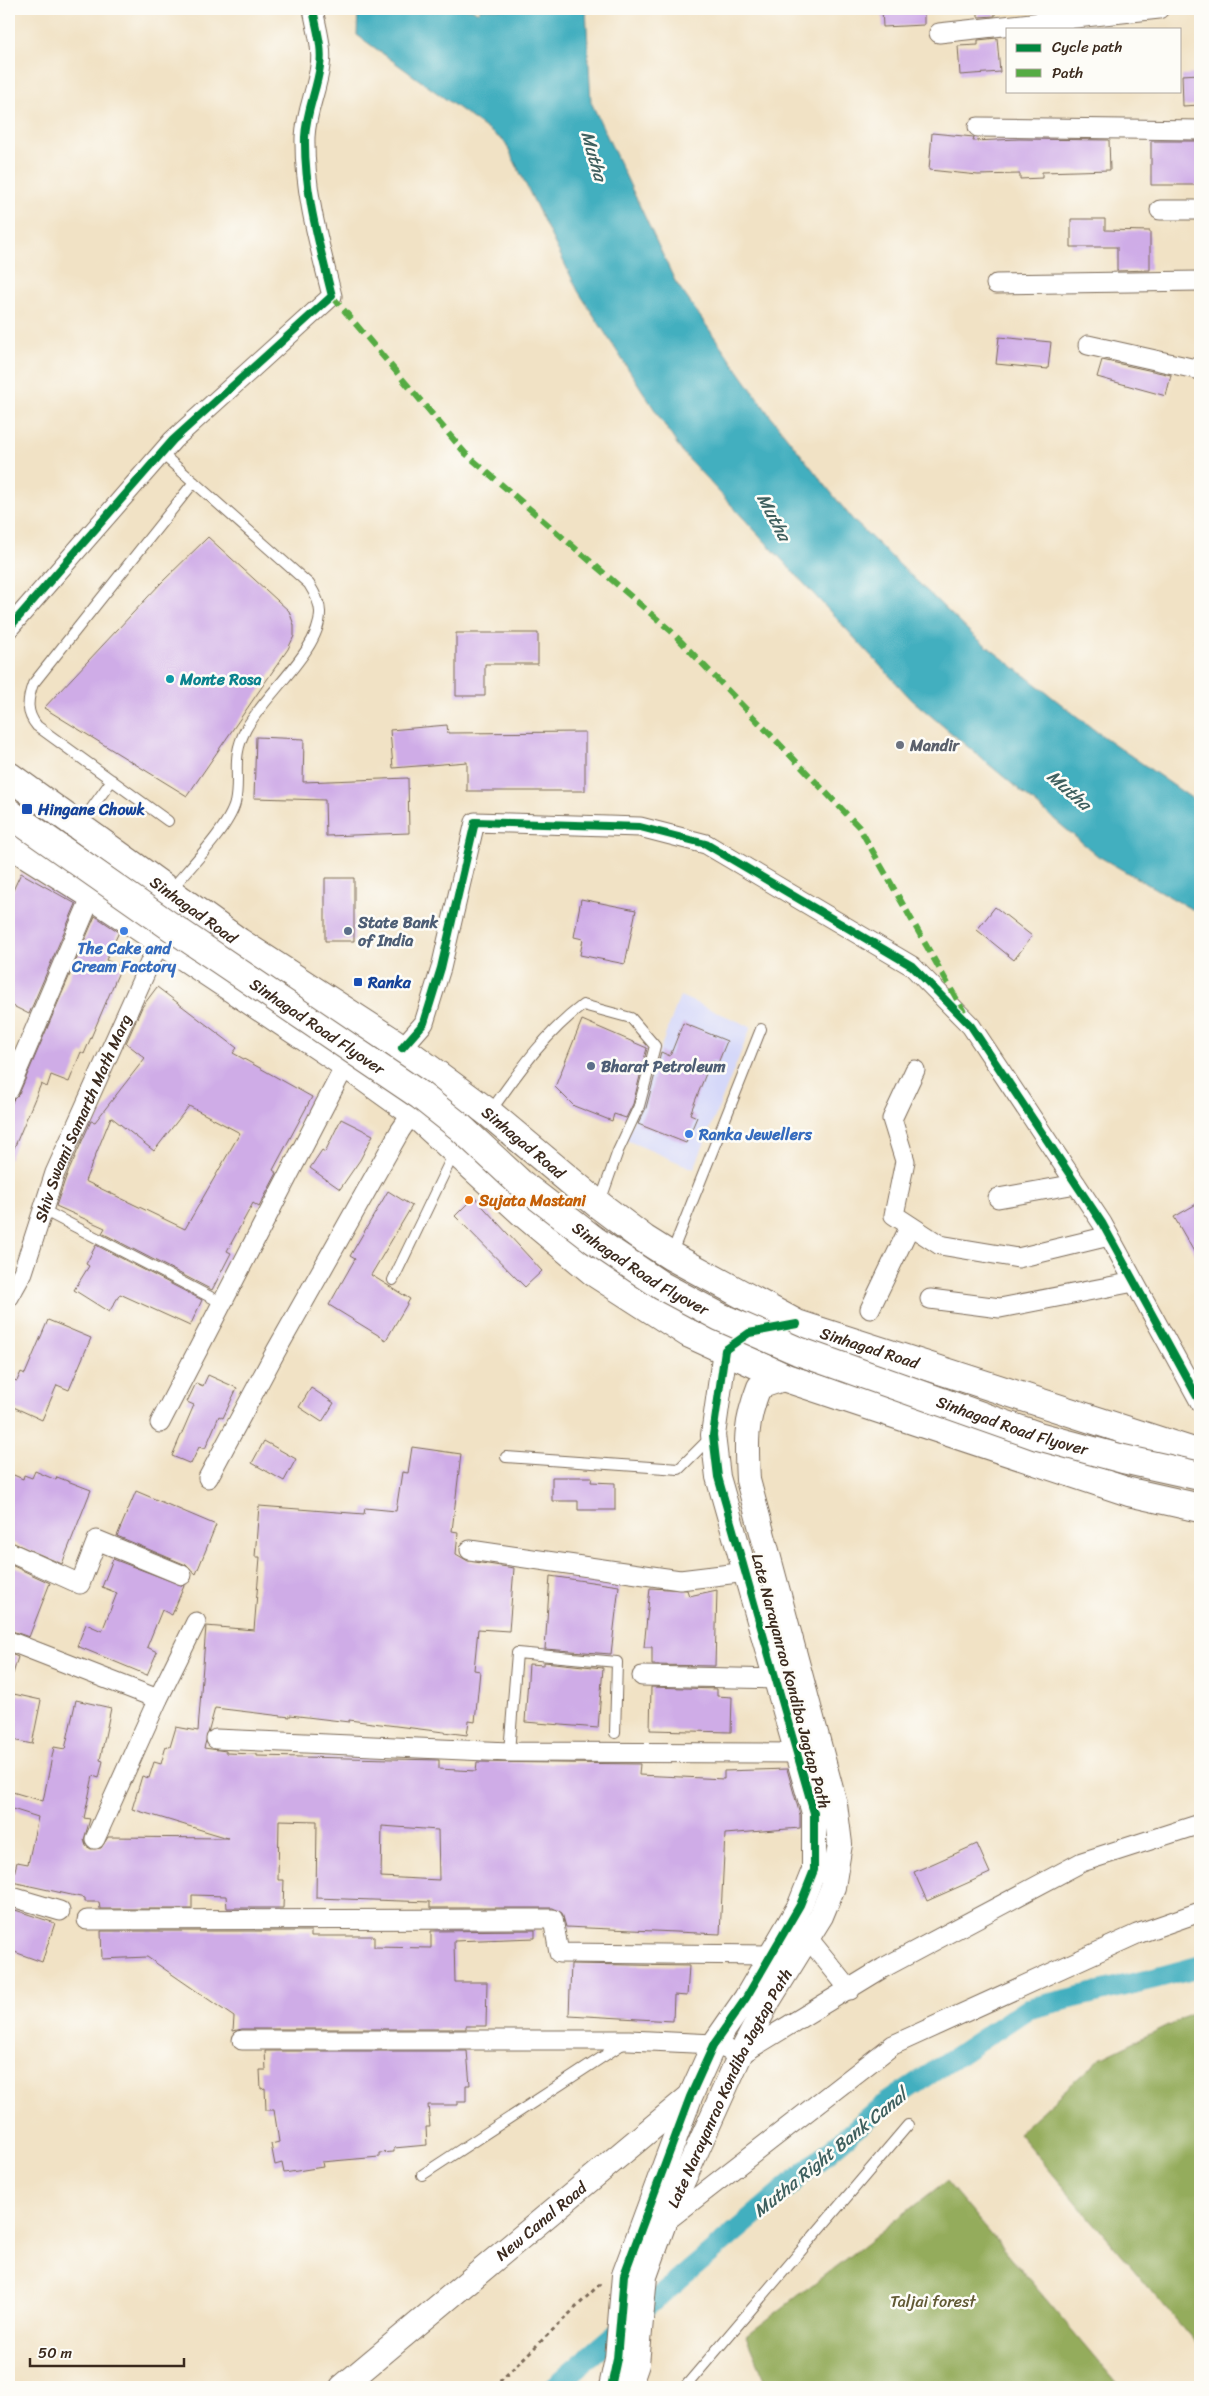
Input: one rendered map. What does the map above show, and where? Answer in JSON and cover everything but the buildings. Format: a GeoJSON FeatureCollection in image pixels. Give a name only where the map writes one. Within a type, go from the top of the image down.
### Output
{"type":"FeatureCollection","features":[{"type":"Feature","properties":{"kind":"main road","name":"Sinhagad Road"},"geometry":{"type":"LineString","coordinates":[[9,776],[239,942],[402,1048],[489,1113],[599,1205],[644,1239],[671,1256],[797,1324],[1200,1454]]}},
{"type":"Feature","properties":{"kind":"main road","name":"Sinhagad Road Flyover"},"geometry":{"type":"LineString","coordinates":[[9,792],[247,960],[394,1058],[566,1200],[598,1221],[644,1239]]}},
{"type":"Feature","properties":{"kind":"main road","name":"Sinhagad Road Flyover"},"geometry":{"type":"LineString","coordinates":[[9,813],[170,926],[421,1096],[460,1127],[519,1182],[594,1240],[662,1286],[720,1317],[798,1351],[1038,1436],[1123,1459],[1200,1476]]}},
{"type":"Feature","properties":{"kind":"main road"},"geometry":{"type":"LineString","coordinates":[[9,843],[160,940],[346,1064],[413,1112],[522,1212],[595,1273],[688,1333],[786,1378],[1129,1492],[1200,1508]]}},
{"type":"Feature","properties":{"kind":"street"},"geometry":{"type":"LineString","coordinates":[[9,628],[173,440],[332,296],[310,206],[306,168],[305,136],[308,114],[320,64],[320,43],[313,9]]}},
{"type":"Feature","properties":{"kind":"street"},"geometry":{"type":"LineString","coordinates":[[939,32],[1159,9]]}},
{"type":"Feature","properties":{"kind":"street"},"geometry":{"type":"LineString","coordinates":[[978,127],[1200,130]]}},
{"type":"Feature","properties":{"kind":"street"},"geometry":{"type":"LineString","coordinates":[[1160,210],[1200,210]]}},
{"type":"Feature","properties":{"kind":"street"},"geometry":{"type":"LineString","coordinates":[[996,284],[1200,281]]}},
{"type":"Feature","properties":{"kind":"street"},"geometry":{"type":"LineString","coordinates":[[1088,345],[1200,370]]}},
{"type":"Feature","properties":{"kind":"street"},"geometry":{"type":"LineString","coordinates":[[402,1048],[424,1023],[441,968],[475,822],[640,827],[706,844],[912,966],[971,1026],[1109,1236],[1200,1402]]}},
{"type":"Feature","properties":{"kind":"street"},"geometry":{"type":"LineString","coordinates":[[9,1090],[92,895]]}},
{"type":"Feature","properties":{"kind":"street","name":"Shiv Swami Samarth Math Marg"},"geometry":{"type":"LineString","coordinates":[[9,1298],[23,1272],[55,1173],[160,940]]}},
{"type":"Feature","properties":{"kind":"street"},"geometry":{"type":"LineString","coordinates":[[160,1423],[346,1064]]}},
{"type":"Feature","properties":{"kind":"street"},"geometry":{"type":"LineString","coordinates":[[915,1070],[892,1119],[905,1161],[894,1215],[940,1246],[1018,1258],[1109,1236]]}},
{"type":"Feature","properties":{"kind":"street"},"geometry":{"type":"LineString","coordinates":[[208,1478],[290,1325],[400,1131],[413,1112]]}},
{"type":"Feature","properties":{"kind":"street"},"geometry":{"type":"LineString","coordinates":[[998,1198],[1076,1184]]}},
{"type":"Feature","properties":{"kind":"street"},"geometry":{"type":"LineString","coordinates":[[870,1309],[910,1226]]}},
{"type":"Feature","properties":{"kind":"street"},"geometry":{"type":"LineString","coordinates":[[930,1300],[1000,1308],[1134,1282]]}},
{"type":"Feature","properties":{"kind":"street"},"geometry":{"type":"LineString","coordinates":[[725,1350],[749,1332],[797,1324]]}},
{"type":"Feature","properties":{"kind":"street","name":"Late Narayanrao Kondiba Jagtap Path"},"geometry":{"type":"LineString","coordinates":[[628,2387],[625,2277],[690,2097],[714,2044],[746,1998],[800,1905],[814,1870],[814,1813],[747,1572],[718,1476],[713,1435],[725,1350]]}},
{"type":"Feature","properties":{"kind":"street","name":"Late Narayanrao Kondiba Jagtap Path"},"geometry":{"type":"LineString","coordinates":[[625,2277],[664,2223],[740,2056],[769,2000],[821,1916],[833,1887],[840,1844],[835,1804],[748,1480],[745,1439],[750,1410],[759,1387],[786,1378]]}},
{"type":"Feature","properties":{"kind":"street"},"geometry":{"type":"LineString","coordinates":[[9,1552],[80,1584],[97,1540],[182,1575]]}},
{"type":"Feature","properties":{"kind":"street"},"geometry":{"type":"LineString","coordinates":[[470,1550],[680,1580],[747,1572]]}},
{"type":"Feature","properties":{"kind":"street"},"geometry":{"type":"LineString","coordinates":[[95,1839],[158,1699],[196,1622]]}},
{"type":"Feature","properties":{"kind":"street"},"geometry":{"type":"LineString","coordinates":[[9,1641],[158,1699]]}},
{"type":"Feature","properties":{"kind":"street"},"geometry":{"type":"LineString","coordinates":[[642,1676],[777,1679],[800,1672]]}},
{"type":"Feature","properties":{"kind":"street"},"geometry":{"type":"LineString","coordinates":[[216,1739],[509,1752],[798,1753]]}},
{"type":"Feature","properties":{"kind":"street"},"geometry":{"type":"LineString","coordinates":[[242,2040],[629,2040],[714,2044],[740,2056],[884,1968],[1082,1862],[1200,1824]]}},
{"type":"Feature","properties":{"kind":"street"},"geometry":{"type":"LineString","coordinates":[[9,1896],[60,1911]]}},
{"type":"Feature","properties":{"kind":"street"},"geometry":{"type":"LineString","coordinates":[[664,2223],[893,2045],[1137,1934],[1200,1912]]}},
{"type":"Feature","properties":{"kind":"street"},"geometry":{"type":"LineString","coordinates":[[87,1920],[553,1918],[559,1953],[771,1955]]}},
{"type":"Feature","properties":{"kind":"street"},"geometry":{"type":"LineString","coordinates":[[808,1938],[850,1990]]}},
{"type":"Feature","properties":{"kind":"street","name":"New Canal Road"},"geometry":{"type":"LineString","coordinates":[[342,2387],[740,2056]]}},
{"type":"Feature","properties":{"kind":"street","name":"Late Narayanrao Kondiba Jagtap Path"},"geometry":{"type":"LineString","coordinates":[[610,2387],[627,2362]]}},
{"type":"Feature","properties":{"kind":"lane"},"geometry":{"type":"LineString","coordinates":[[161,453],[309,584],[316,597],[320,611],[318,628],[309,646],[254,716],[241,739],[236,761],[235,803],[229,819],[169,892]]}},
{"type":"Feature","properties":{"kind":"lane"},"geometry":{"type":"LineString","coordinates":[[168,821],[37,726],[31,720],[28,696],[33,684],[194,482]]}},
{"type":"Feature","properties":{"kind":"lane"},"geometry":{"type":"LineString","coordinates":[[79,826],[112,780]]}},
{"type":"Feature","properties":{"kind":"lane"},"geometry":{"type":"LineString","coordinates":[[489,1113],[535,1051],[564,1020],[583,1005],[632,1018],[655,1046],[640,1106],[618,1151],[599,1205]]}},
{"type":"Feature","properties":{"kind":"lane"},"geometry":{"type":"LineString","coordinates":[[671,1256],[761,1030]]}},
{"type":"Feature","properties":{"kind":"lane"},"geometry":{"type":"LineString","coordinates":[[393,1280],[456,1150]]}},
{"type":"Feature","properties":{"kind":"lane"},"geometry":{"type":"LineString","coordinates":[[43,1210],[222,1303]]}},
{"type":"Feature","properties":{"kind":"lane"},"geometry":{"type":"LineString","coordinates":[[506,1456],[679,1469],[713,1435]]}},
{"type":"Feature","properties":{"kind":"lane"},"geometry":{"type":"LineString","coordinates":[[509,1752],[517,1653],[617,1662],[615,1733]]}},
{"type":"Feature","properties":{"kind":"lane"},"geometry":{"type":"LineString","coordinates":[[422,2175],[629,2040]]}},
{"type":"Feature","properties":{"kind":"lane"},"geometry":{"type":"LineString","coordinates":[[686,2387],[908,2125]]}},
{"type":"Feature","properties":{"kind":"path"},"geometry":{"type":"LineString","coordinates":[[494,2387],[625,2277]]}},
{"type":"Feature","properties":{"kind":"shaded area"},"geometry":{"type":"Polygon","coordinates":[[[680,996],[751,1027],[694,1169],[626,1140],[680,996]]]}},
{"type":"Feature","properties":{"kind":"green space"},"geometry":{"type":"Polygon","coordinates":[[[1200,2010],[1200,2348],[1018,2133],[1100,2058],[1200,2010]]]}},
{"type":"Feature","properties":{"kind":"green space","name":"Taljai forest"},"geometry":{"type":"Polygon","coordinates":[[[946,2181],[1120,2387],[768,2387],[746,2336],[946,2181]]]}},
{"type":"Feature","properties":{"kind":"water","name":"Mutha"},"geometry":{"type":"Polygon","coordinates":[[[358,9],[472,9],[478,13],[480,9],[586,9],[591,102],[675,281],[771,417],[853,520],[974,636],[1097,732],[1200,804],[1200,914],[1098,856],[912,700],[682,452],[578,291],[505,142],[357,35],[358,9]]]}},
{"type":"Feature","properties":{"kind":"waterway","name":"Mutha Right Bank Canal"},"geometry":{"type":"LineString","coordinates":[[554,2387],[882,2106],[1027,2009],[1200,1966]]}},
{"type":"Feature","properties":{"kind":"marked path"},"geometry":{"type":"LineString","coordinates":[[332,296],[465,453],[671,631],[859,827],[964,1012]]}},
{"type":"Feature","properties":{"kind":"cycle path"},"geometry":{"type":"LineString","coordinates":[[9,628],[173,440],[332,296],[313,217],[305,157],[306,128],[321,59],[313,9]]}},
{"type":"Feature","properties":{"kind":"cycle path"},"geometry":{"type":"LineString","coordinates":[[402,1048],[424,1023],[441,968],[475,822],[640,827],[706,844],[912,966],[971,1026],[1102,1223],[1200,1402]]}},
{"type":"Feature","properties":{"kind":"cycle path"},"geometry":{"type":"LineString","coordinates":[[611,2387],[617,2359],[624,2275],[690,2097],[714,2044],[746,1998],[800,1905],[814,1870],[814,1813],[718,1477],[713,1435],[725,1350],[749,1333],[797,1324]]}},
{"type":"Feature","properties":{"kind":"place","name":"Monte Rosa"},"geometry":{"type":"Point","coordinates":[170,679]}},
{"type":"Feature","properties":{"kind":"place","name":"Mandir"},"geometry":{"type":"Point","coordinates":[900,745]}},
{"type":"Feature","properties":{"kind":"place","name":"Hingane Chowk"},"geometry":{"type":"Point","coordinates":[27,809]}},
{"type":"Feature","properties":{"kind":"place","name":"The Cake and Cream Factory"},"geometry":{"type":"Point","coordinates":[124,931]}},
{"type":"Feature","properties":{"kind":"place","name":"State Bank of India"},"geometry":{"type":"Point","coordinates":[348,931]}},
{"type":"Feature","properties":{"kind":"place","name":"Ranka"},"geometry":{"type":"Point","coordinates":[358,982]}},
{"type":"Feature","properties":{"kind":"place","name":"Bharat Petroleum"},"geometry":{"type":"Point","coordinates":[591,1066]}},
{"type":"Feature","properties":{"kind":"place","name":"Ranka Jewellers"},"geometry":{"type":"Point","coordinates":[689,1134]}},
{"type":"Feature","properties":{"kind":"place","name":"Sujata Mastani"},"geometry":{"type":"Point","coordinates":[469,1200]}}]}
